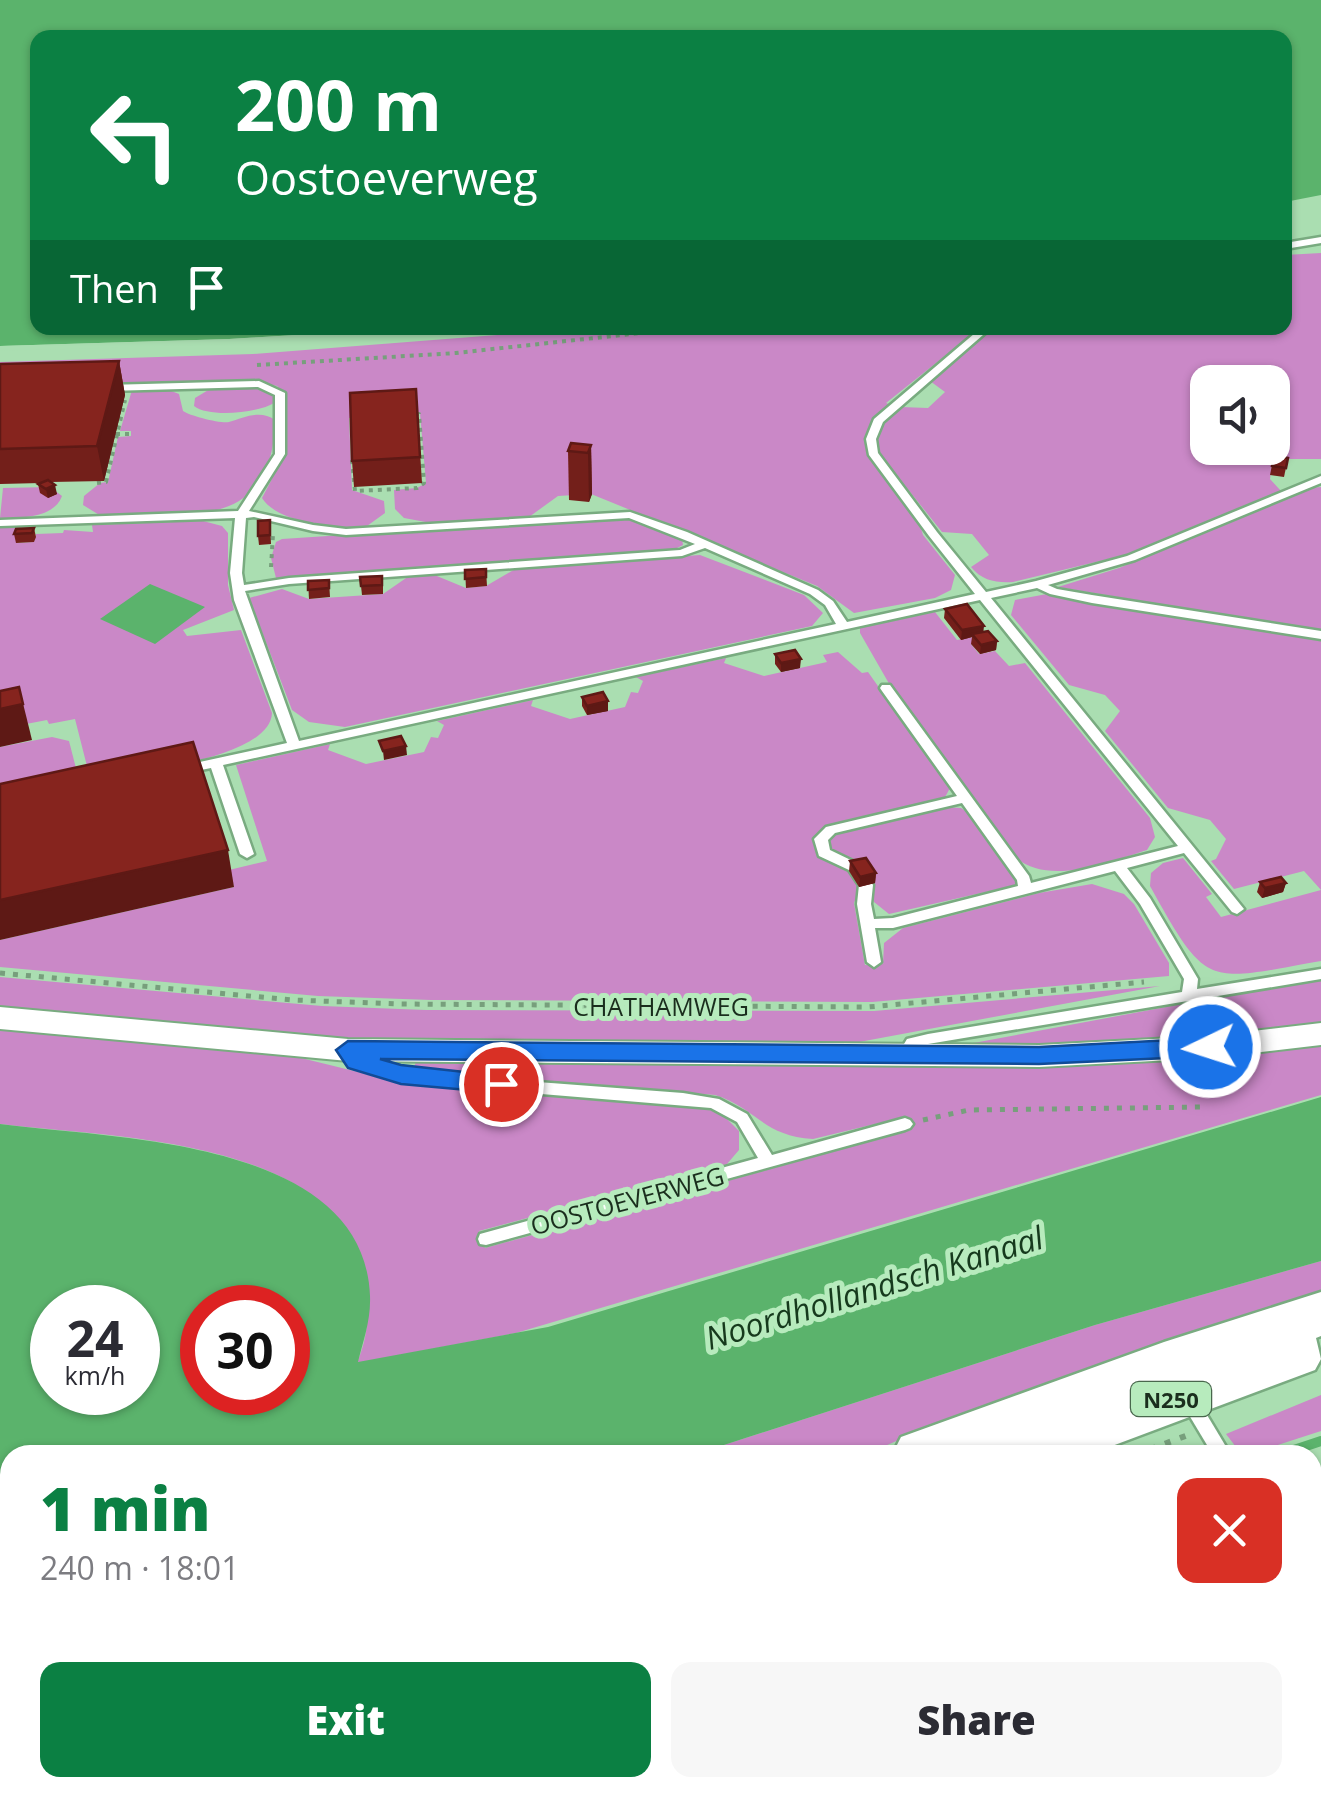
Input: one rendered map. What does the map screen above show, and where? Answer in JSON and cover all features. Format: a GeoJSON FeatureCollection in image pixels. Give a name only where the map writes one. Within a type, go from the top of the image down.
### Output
{"type":"FeatureCollection","features":[{"type":"Feature","properties":{"kind":"main road","name":"N250"},"geometry":{"type":"LineString","coordinates":[[949,1445],[1164,1366],[1321,1314]]}},
{"type":"Feature","properties":{"kind":"main road","name":"N250"},"geometry":{"type":"LineString","coordinates":[[1048,1445],[1321,1345]]}},
{"type":"Feature","properties":{"kind":"street","name":"CHATHAMWEG"},"geometry":{"type":"LineString","coordinates":[[0,1018],[348,1050],[1142,1052],[1321,1034]]}},
{"type":"Feature","properties":{"kind":"lane"},"geometry":{"type":"LineString","coordinates":[[1292,245],[1321,240]]}},
{"type":"Feature","properties":{"kind":"lane"},"geometry":{"type":"LineString","coordinates":[[978,335],[878,420],[871,439],[878,460],[1237,910]]}},
{"type":"Feature","properties":{"kind":"lane"},"geometry":{"type":"LineString","coordinates":[[92,388],[259,384],[278,392],[280,454],[242,514],[237,534],[238,589],[294,745]]}},
{"type":"Feature","properties":{"kind":"lane"},"geometry":{"type":"LineString","coordinates":[[180,770],[1038,584],[1131,558],[1321,479]]}},
{"type":"Feature","properties":{"kind":"lane"},"geometry":{"type":"LineString","coordinates":[[0,523],[242,514],[273,516],[313,528],[346,532],[623,514],[645,519],[820,596],[843,626]]}},
{"type":"Feature","properties":{"kind":"lane"},"geometry":{"type":"LineString","coordinates":[[238,589],[682,553],[702,545]]}},
{"type":"Feature","properties":{"kind":"lane"},"geometry":{"type":"LineString","coordinates":[[1038,584],[1073,595],[1321,634]]}},
{"type":"Feature","properties":{"kind":"lane"},"geometry":{"type":"LineString","coordinates":[[886,688],[1024,879],[1025,887]]}},
{"type":"Feature","properties":{"kind":"lane"},"geometry":{"type":"LineString","coordinates":[[216,762],[247,854]]}},
{"type":"Feature","properties":{"kind":"lane"},"geometry":{"type":"LineString","coordinates":[[874,962],[866,885],[857,869],[824,853],[821,839],[836,829],[966,798]]}},
{"type":"Feature","properties":{"kind":"lane"},"geometry":{"type":"LineString","coordinates":[[215,825],[236,821]]}},
{"type":"Feature","properties":{"kind":"lane"},"geometry":{"type":"LineString","coordinates":[[868,924],[893,923],[1188,848]]}},
{"type":"Feature","properties":{"kind":"lane"},"geometry":{"type":"LineString","coordinates":[[1120,866],[1145,901],[1190,986]]}},
{"type":"Feature","properties":{"kind":"lane"},"geometry":{"type":"LineString","coordinates":[[906,1054],[912,1043],[928,1039],[1190,986],[1321,974]]}},
{"type":"Feature","properties":{"kind":"lane"},"geometry":{"type":"LineString","coordinates":[[348,1050],[357,1062],[412,1076],[708,1101],[742,1118],[768,1161]]}},
{"type":"Feature","properties":{"kind":"lane","name":"OOSTOEVERWEG"},"geometry":{"type":"LineString","coordinates":[[486,1238],[905,1124]]}},
{"type":"Feature","properties":{"kind":"lane"},"geometry":{"type":"LineString","coordinates":[[1186,1394],[1216,1445]]}},
{"type":"Feature","properties":{"kind":"path"},"geometry":{"type":"LineString","coordinates":[[254,366],[474,351],[622,335]]}},
{"type":"Feature","properties":{"kind":"path"},"geometry":{"type":"LineString","coordinates":[[97,483],[106,482],[128,387]]}},
{"type":"Feature","properties":{"kind":"path"},"geometry":{"type":"LineString","coordinates":[[352,454],[355,492],[417,488],[424,483],[420,414],[406,415]]}},
{"type":"Feature","properties":{"kind":"path"},"geometry":{"type":"LineString","coordinates":[[116,434],[131,434]]}},
{"type":"Feature","properties":{"kind":"path"},"geometry":{"type":"LineString","coordinates":[[273,516],[270,565],[278,584]]}},
{"type":"Feature","properties":{"kind":"path","name":"CHATHAMWEG"},"geometry":{"type":"LineString","coordinates":[[0,972],[294,1000],[400,1004],[868,1007],[1190,986]]}},
{"type":"Feature","properties":{"kind":"path"},"geometry":{"type":"LineString","coordinates":[[905,1124],[968,1110],[1204,1106]]}},
{"type":"Feature","properties":{"kind":"shaded area"},"geometry":{"type":"Polygon","coordinates":[[[1321,253],[1321,459],[1290,459],[1290,365],[1190,365],[1190,465],[1272,465],[1270,479],[1281,491],[1129,554],[1013,582],[985,578],[975,572],[971,567],[989,555],[972,534],[942,532],[879,453],[877,445],[885,421],[901,407],[928,408],[945,392],[930,381],[983,335],[1292,335],[1292,255],[1321,253]]]}},
{"type":"Feature","properties":{"kind":"shaded area"},"geometry":{"type":"Polygon","coordinates":[[[497,335],[971,335],[886,403],[891,405],[871,424],[867,445],[872,458],[917,514],[923,535],[955,575],[951,590],[935,598],[854,613],[817,586],[591,494],[558,496],[529,517],[431,523],[404,518],[395,509],[394,490],[426,483],[420,413],[349,418],[352,490],[384,501],[385,513],[367,526],[310,523],[281,513],[262,498],[286,452],[287,396],[277,386],[256,381],[0,388],[0,362],[253,354],[497,335]]]}},
{"type":"Feature","properties":{"kind":"shaded area"},"geometry":{"type":"Polygon","coordinates":[[[251,387],[273,394],[274,403],[234,413],[194,406],[195,398],[210,389],[251,387]]]}},
{"type":"Feature","properties":{"kind":"shaded area"},"geometry":{"type":"Polygon","coordinates":[[[166,389],[179,394],[183,411],[199,417],[225,422],[258,415],[275,420],[270,457],[259,483],[241,500],[218,510],[163,516],[101,516],[83,505],[84,496],[100,483],[108,482],[118,437],[131,436],[131,431],[120,431],[132,390],[166,389]]]}},
{"type":"Feature","properties":{"kind":"shaded area"},"geometry":{"type":"Polygon","coordinates":[[[50,487],[62,496],[52,509],[36,515],[0,518],[3,488],[50,487]]]}},
{"type":"Feature","properties":{"kind":"shaded area"},"geometry":{"type":"Polygon","coordinates":[[[1321,487],[1321,631],[1058,587],[1119,568],[1309,488],[1321,487]]]}},
{"type":"Feature","properties":{"kind":"shaded area"},"geometry":{"type":"Polygon","coordinates":[[[618,517],[643,522],[682,539],[683,545],[673,550],[276,578],[271,558],[276,542],[282,539],[618,517]]]}},
{"type":"Feature","properties":{"kind":"shaded area"},"geometry":{"type":"Polygon","coordinates":[[[203,521],[222,526],[228,533],[228,585],[234,610],[183,630],[187,636],[241,630],[272,713],[266,728],[227,752],[103,779],[89,774],[75,719],[0,729],[0,528],[21,527],[17,543],[34,542],[36,534],[64,530],[93,532],[92,525],[203,521]]]}},
{"type":"Feature","properties":{"kind":"shaded area"},"geometry":{"type":"Polygon","coordinates":[[[700,555],[804,595],[823,613],[812,626],[345,727],[309,722],[292,710],[249,598],[282,589],[309,599],[383,594],[409,576],[432,574],[466,588],[486,586],[517,568],[700,555]]]}},
{"type":"Feature","properties":{"kind":"shaded area"},"geometry":{"type":"Polygon","coordinates":[[[1047,594],[1321,638],[1321,890],[1304,871],[1234,889],[1211,861],[1216,859],[1226,839],[1210,820],[1168,808],[1105,731],[1120,711],[1105,695],[1069,685],[1011,615],[1015,600],[1047,594]]]}},
{"type":"Feature","properties":{"kind":"shaded area"},"geometry":{"type":"Polygon","coordinates":[[[935,612],[957,640],[983,635],[987,639],[971,644],[979,654],[995,651],[1009,666],[1025,663],[1150,818],[1155,837],[1147,850],[1062,871],[1030,866],[1016,858],[891,687],[860,633],[860,628],[935,612]]]}},
{"type":"Feature","properties":{"kind":"shaded area"},"geometry":{"type":"Polygon","coordinates":[[[838,652],[862,673],[868,672],[950,788],[944,799],[833,825],[814,839],[819,856],[851,870],[860,887],[854,903],[865,965],[883,964],[884,943],[903,928],[1039,893],[1092,884],[1124,894],[1134,904],[1169,963],[1169,976],[872,1002],[431,1000],[318,996],[0,967],[0,940],[234,887],[229,870],[267,861],[236,765],[330,744],[328,750],[366,764],[424,752],[431,737],[438,738],[444,725],[437,721],[533,700],[531,706],[570,719],[625,707],[631,692],[638,693],[643,681],[636,677],[726,658],[724,663],[764,676],[827,662],[823,655],[838,652]]]}},
{"type":"Feature","properties":{"kind":"shaded area"},"geometry":{"type":"Polygon","coordinates":[[[52,737],[69,741],[78,776],[0,802],[0,747],[52,737]]]}},
{"type":"Feature","properties":{"kind":"shaded area"},"geometry":{"type":"Polygon","coordinates":[[[946,807],[961,808],[971,815],[1017,879],[1016,885],[889,914],[874,902],[863,869],[826,846],[834,834],[946,807]]]}},
{"type":"Feature","properties":{"kind":"shaded area"},"geometry":{"type":"Polygon","coordinates":[[[1183,858],[1212,894],[1206,897],[1221,917],[1321,890],[1321,961],[1232,974],[1214,970],[1185,945],[1150,886],[1151,873],[1163,863],[1183,858]]]}},
{"type":"Feature","properties":{"kind":"shaded area"},"geometry":{"type":"Polygon","coordinates":[[[0,977],[322,1006],[426,1010],[874,1011],[1160,986],[843,1045],[397,1041],[273,1035],[0,1008],[0,977]]]}},
{"type":"Feature","properties":{"kind":"shaded area"},"geometry":{"type":"Polygon","coordinates":[[[1321,978],[1321,1024],[1219,1036],[1025,1046],[968,1044],[1321,978]]]}},
{"type":"Feature","properties":{"kind":"shaded area"},"geometry":{"type":"Polygon","coordinates":[[[0,1027],[297,1057],[399,1082],[432,1086],[708,1108],[723,1115],[739,1131],[739,1150],[727,1164],[479,1231],[485,1248],[911,1130],[904,1117],[813,1139],[796,1137],[715,1095],[426,1071],[414,1067],[416,1062],[1084,1065],[1175,1060],[1321,1044],[1321,1095],[516,1333],[357,1363],[367,1322],[365,1281],[348,1233],[315,1198],[270,1172],[217,1154],[159,1142],[0,1124],[0,1027]]]}},
{"type":"Feature","properties":{"kind":"shaded area"},"geometry":{"type":"Polygon","coordinates":[[[1321,1261],[1321,1301],[887,1445],[724,1445],[1095,1325],[1321,1261]]]}},
{"type":"Feature","properties":{"kind":"shaded area"},"geometry":{"type":"Polygon","coordinates":[[[1321,1395],[1321,1431],[1278,1445],[1234,1445],[1226,1434],[1321,1395]]]}},
{"type":"Feature","properties":{"kind":"water"},"geometry":{"type":"Polygon","coordinates":[[[0,0],[1321,0],[1321,195],[1292,201],[1292,30],[30,30],[30,335],[295,335],[0,346],[0,0]]]}},
{"type":"Feature","properties":{"kind":"water"},"geometry":{"type":"Polygon","coordinates":[[[150,584],[205,607],[155,644],[100,619],[150,584]]]}},
{"type":"Feature","properties":{"kind":"water","name":"Noordhollandsch Kanaal"},"geometry":{"type":"Polygon","coordinates":[[[1321,1097],[1321,1261],[1095,1325],[724,1445],[0,1445],[0,1124],[165,1143],[225,1156],[280,1176],[325,1205],[357,1244],[370,1296],[358,1362],[548,1327],[1321,1097]]]}},
{"type":"Feature","properties":{"kind":"pier"},"geometry":{"type":"Polygon","coordinates":[[[366,335],[229,344],[0,351],[0,346],[366,335]]]}},
{"type":"Feature","properties":{"kind":"building"},"geometry":{"type":"Polygon","coordinates":[[[119,361],[97,446],[0,449],[0,364],[119,361]]]}},
{"type":"Feature","properties":{"kind":"building"},"geometry":{"type":"Polygon","coordinates":[[[416,389],[420,457],[352,461],[350,393],[416,389]]]}},
{"type":"Feature","properties":{"kind":"building"},"geometry":{"type":"Polygon","coordinates":[[[571,443],[591,445],[588,453],[568,451],[571,443]]]}},
{"type":"Feature","properties":{"kind":"building"},"geometry":{"type":"Polygon","coordinates":[[[48,480],[55,485],[46,489],[38,484],[48,480]]]}},
{"type":"Feature","properties":{"kind":"building"},"geometry":{"type":"Polygon","coordinates":[[[270,520],[270,535],[258,536],[258,521],[270,520]]]}},
{"type":"Feature","properties":{"kind":"building"},"geometry":{"type":"Polygon","coordinates":[[[34,528],[32,533],[14,534],[16,529],[34,528]]]}},
{"type":"Feature","properties":{"kind":"building"},"geometry":{"type":"Polygon","coordinates":[[[486,569],[486,577],[465,579],[465,570],[486,569]]]}},
{"type":"Feature","properties":{"kind":"building"},"geometry":{"type":"Polygon","coordinates":[[[382,576],[382,585],[361,586],[360,577],[382,576]]]}},
{"type":"Feature","properties":{"kind":"building"},"geometry":{"type":"Polygon","coordinates":[[[329,580],[329,588],[308,590],[308,581],[329,580]]]}},
{"type":"Feature","properties":{"kind":"building"},"geometry":{"type":"Polygon","coordinates":[[[967,604],[984,626],[962,630],[945,609],[967,604]]]}},
{"type":"Feature","properties":{"kind":"building"},"geometry":{"type":"Polygon","coordinates":[[[988,631],[997,641],[981,645],[972,634],[988,631]]]}},
{"type":"Feature","properties":{"kind":"building"},"geometry":{"type":"Polygon","coordinates":[[[795,650],[801,659],[781,663],[775,654],[795,650]]]}},
{"type":"Feature","properties":{"kind":"building"},"geometry":{"type":"Polygon","coordinates":[[[19,687],[23,704],[0,709],[0,691],[19,687]]]}},
{"type":"Feature","properties":{"kind":"building"},"geometry":{"type":"Polygon","coordinates":[[[603,692],[608,701],[587,706],[582,697],[603,692]]]}},
{"type":"Feature","properties":{"kind":"building"},"geometry":{"type":"Polygon","coordinates":[[[401,736],[406,746],[383,751],[379,741],[401,736]]]}},
{"type":"Feature","properties":{"kind":"building"},"geometry":{"type":"Polygon","coordinates":[[[193,742],[228,850],[0,900],[0,784],[193,742]]]}},
{"type":"Feature","properties":{"kind":"building"},"geometry":{"type":"Polygon","coordinates":[[[866,858],[876,873],[860,877],[850,861],[866,858]]]}},
{"type":"Feature","properties":{"kind":"building"},"geometry":{"type":"Polygon","coordinates":[[[1281,877],[1286,883],[1265,888],[1260,882],[1281,877]]]}},
{"type":"Feature","properties":{"kind":"waterway"},"geometry":{"type":"LineString","coordinates":[[1309,1445],[1321,1441]]}},
{"type":"Feature","properties":{"kind":"route"},"geometry":{"type":"LineString","coordinates":[[501,1084],[423,1078],[374,1068],[357,1062],[348,1050],[1039,1056],[1210,1047]]}}]}
